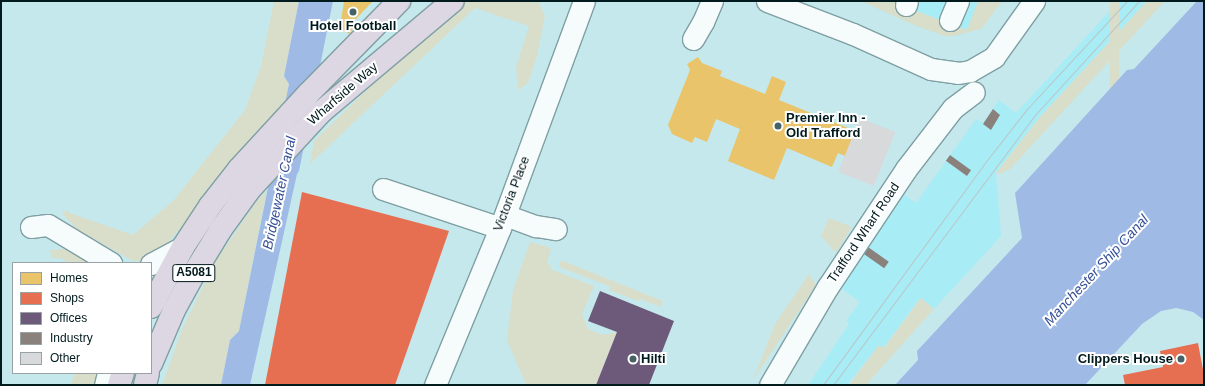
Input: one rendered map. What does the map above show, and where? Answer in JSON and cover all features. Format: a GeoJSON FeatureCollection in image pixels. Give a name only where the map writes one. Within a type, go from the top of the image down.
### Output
{"type":"FeatureCollection","features":[{"type":"Feature","properties":{"kind":"highway","name":"Wharfside Way"},"geometry":{"type":"LineString","coordinates":[[152,304],[183,247],[210,206],[239,169],[309,93],[399,1]]}},
{"type":"Feature","properties":{"kind":"highway","name":"Wharfside Way"},"geometry":{"type":"LineString","coordinates":[[152,362],[174,310],[196,270],[221,229],[250,189],[321,112],[453,1]]}},
{"type":"Feature","properties":{"kind":"highway"},"geometry":{"type":"LineString","coordinates":[[119,385],[123,374]]}},
{"type":"Feature","properties":{"kind":"highway"},"geometry":{"type":"LineString","coordinates":[[145,385],[148,374]]}},
{"type":"Feature","properties":{"kind":"street","name":"Victoria Place"},"geometry":{"type":"LineString","coordinates":[[436,385],[502,221],[584,1]]}},
{"type":"Feature","properties":{"kind":"street"},"geometry":{"type":"LineString","coordinates":[[693,39],[703,22],[712,1]]}},
{"type":"Feature","properties":{"kind":"street"},"geometry":{"type":"LineString","coordinates":[[950,20],[958,1]]}},
{"type":"Feature","properties":{"kind":"street"},"geometry":{"type":"LineString","coordinates":[[771,2],[807,8],[853,34],[931,69],[958,73],[970,71],[985,64],[998,52],[1034,1]]}},
{"type":"Feature","properties":{"kind":"street","name":"Trafford Wharf Road"},"geometry":{"type":"LineString","coordinates":[[770,385],[827,288],[906,169],[953,108],[974,92]]}},
{"type":"Feature","properties":{"kind":"street"},"geometry":{"type":"LineString","coordinates":[[383,189],[502,221],[556,229]]}},
{"type":"Feature","properties":{"kind":"street"},"geometry":{"type":"LineString","coordinates":[[31,227],[48,225],[109,262]]}},
{"type":"Feature","properties":{"kind":"street"},"geometry":{"type":"LineString","coordinates":[[152,263],[183,247]]}},
{"type":"Feature","properties":{"kind":"street"},"geometry":{"type":"LineString","coordinates":[[105,385],[108,374]]}},
{"type":"Feature","properties":{"kind":"shaded area"},"geometry":{"type":"Polygon","coordinates":[[[861,1],[996,1],[964,34],[945,36],[916,26],[861,1]]]}},
{"type":"Feature","properties":{"kind":"shaded area"},"geometry":{"type":"Polygon","coordinates":[[[1119,1],[1147,1],[1039,118],[996,173],[1001,236],[934,309],[920,298],[883,348],[879,345],[847,385],[808,385],[849,324],[846,321],[860,302],[838,286],[901,192],[916,203],[976,119],[983,123],[999,100],[1016,113],[1119,1]]]}},
{"type":"Feature","properties":{"kind":"green space"},"geometry":{"type":"Polygon","coordinates":[[[274,1],[299,1],[284,76],[289,84],[286,100],[233,158],[191,216],[160,252],[145,260],[133,261],[78,230],[62,214],[67,210],[70,213],[133,235],[173,201],[245,110],[261,66],[274,1]]]}},
{"type":"Feature","properties":{"kind":"green space"},"geometry":{"type":"Polygon","coordinates":[[[465,1],[537,1],[539,3],[545,16],[537,56],[528,83],[518,90],[516,67],[529,26],[475,8],[310,164],[314,141],[381,76],[465,1]]]}},
{"type":"Feature","properties":{"kind":"green space"},"geometry":{"type":"Polygon","coordinates":[[[861,1],[890,1],[967,30],[978,1],[1003,1],[981,29],[954,36],[945,36],[916,26],[861,1]]]}},
{"type":"Feature","properties":{"kind":"green space"},"geometry":{"type":"Polygon","coordinates":[[[1110,1],[1119,1],[1119,148],[1110,148],[1110,1]]]}},
{"type":"Feature","properties":{"kind":"green space"},"geometry":{"type":"Polygon","coordinates":[[[1147,1],[1165,1],[1010,169],[999,174],[996,173],[1039,118],[1147,1]]]}},
{"type":"Feature","properties":{"kind":"green space"},"geometry":{"type":"Polygon","coordinates":[[[267,190],[239,331],[230,340],[221,385],[162,385],[182,329],[215,262],[256,202],[267,190]]]}},
{"type":"Feature","properties":{"kind":"green space"},"geometry":{"type":"Polygon","coordinates":[[[829,218],[852,227],[836,253],[821,236],[829,218]]]}},
{"type":"Feature","properties":{"kind":"green space"},"geometry":{"type":"Polygon","coordinates":[[[530,242],[551,248],[547,264],[551,265],[550,269],[594,286],[582,314],[588,329],[603,335],[617,332],[596,385],[526,385],[507,340],[513,290],[530,242]]]}},
{"type":"Feature","properties":{"kind":"green space"},"geometry":{"type":"Polygon","coordinates":[[[66,249],[89,262],[67,262],[60,258],[52,258],[50,250],[66,249]]]}},
{"type":"Feature","properties":{"kind":"green space"},"geometry":{"type":"Polygon","coordinates":[[[561,260],[663,301],[661,307],[640,299],[638,301],[609,290],[609,286],[559,267],[561,260]]]}},
{"type":"Feature","properties":{"kind":"green space"},"geometry":{"type":"Polygon","coordinates":[[[809,274],[816,285],[753,380],[775,324],[809,274]]]}},
{"type":"Feature","properties":{"kind":"green space"},"geometry":{"type":"Polygon","coordinates":[[[921,298],[934,309],[866,385],[851,385],[851,382],[879,345],[884,348],[921,298]]]}},
{"type":"Feature","properties":{"kind":"green space"},"geometry":{"type":"Polygon","coordinates":[[[74,374],[103,374],[99,385],[71,385],[74,374]]]}},
{"type":"Feature","properties":{"kind":"water","name":"Bridgewater Canal"},"geometry":{"type":"Polygon","coordinates":[[[299,1],[333,1],[299,171],[297,174],[250,385],[221,385],[230,340],[239,331],[289,84],[284,76],[299,1]]]}},
{"type":"Feature","properties":{"kind":"water","name":"Manchester Ship Canal"},"geometry":{"type":"Polygon","coordinates":[[[1197,1],[1204,1],[1204,320],[1193,312],[1176,308],[1161,311],[1142,324],[1085,385],[895,385],[918,360],[917,351],[1022,238],[1015,193],[1127,70],[1134,69],[1197,1]]]}},
{"type":"Feature","properties":{"kind":"building: Homes","name":"Hotel Football"},"geometry":{"type":"Polygon","coordinates":[[[344,1],[373,1],[353,22],[356,25],[349,34],[340,27],[344,1]]]}},
{"type":"Feature","properties":{"kind":"building: Homes"},"geometry":{"type":"Polygon","coordinates":[[[698,57],[702,63],[722,71],[720,76],[765,94],[772,76],[786,82],[779,100],[848,128],[846,134],[853,137],[845,156],[838,153],[832,167],[787,148],[774,180],[728,161],[740,129],[716,119],[707,142],[695,137],[692,143],[672,134],[668,125],[690,70],[687,64],[698,57]]]}},
{"type":"Feature","properties":{"kind":"building: Shops"},"geometry":{"type":"Polygon","coordinates":[[[302,192],[449,231],[395,385],[265,385],[302,192]]]}},
{"type":"Feature","properties":{"kind":"building: Shops","name":"Clippers House"},"geometry":{"type":"Polygon","coordinates":[[[1198,343],[1204,375],[1204,385],[1125,385],[1123,375],[1163,367],[1160,351],[1198,343]]]}},
{"type":"Feature","properties":{"kind":"building: Offices","name":"Hilti"},"geometry":{"type":"Polygon","coordinates":[[[600,291],[674,321],[649,385],[596,385],[617,332],[588,321],[600,291]]]}},
{"type":"Feature","properties":{"kind":"building: Industry"},"geometry":{"type":"Polygon","coordinates":[[[993,109],[1000,115],[991,130],[983,124],[993,109]]]}},
{"type":"Feature","properties":{"kind":"building: Industry"},"geometry":{"type":"Polygon","coordinates":[[[950,155],[971,170],[967,176],[946,161],[950,155]]]}},
{"type":"Feature","properties":{"kind":"building: Industry"},"geometry":{"type":"Polygon","coordinates":[[[865,245],[889,262],[884,268],[860,252],[865,245]]]}},
{"type":"Feature","properties":{"kind":"building: Other"},"geometry":{"type":"Polygon","coordinates":[[[860,118],[895,132],[874,186],[838,172],[860,118]]]}},
{"type":"Feature","properties":{"kind":"tram line"},"geometry":{"type":"LineString","coordinates":[[823,385],[984,164],[1027,109],[1127,1]]}},
{"type":"Feature","properties":{"kind":"tram line"},"geometry":{"type":"LineString","coordinates":[[833,385],[1034,116],[1139,1]]}},
{"type":"Feature","properties":{"kind":"place","name":"Hotel Football"},"geometry":{"type":"Point","coordinates":[353,12]}},
{"type":"Feature","properties":{"kind":"place","name":"Premier Inn - Old Trafford"},"geometry":{"type":"Point","coordinates":[778,126]}},
{"type":"Feature","properties":{"kind":"place","name":"Hilti"},"geometry":{"type":"Point","coordinates":[633,359]}},
{"type":"Feature","properties":{"kind":"place","name":"Clippers House"},"geometry":{"type":"Point","coordinates":[1181,359]}}]}
